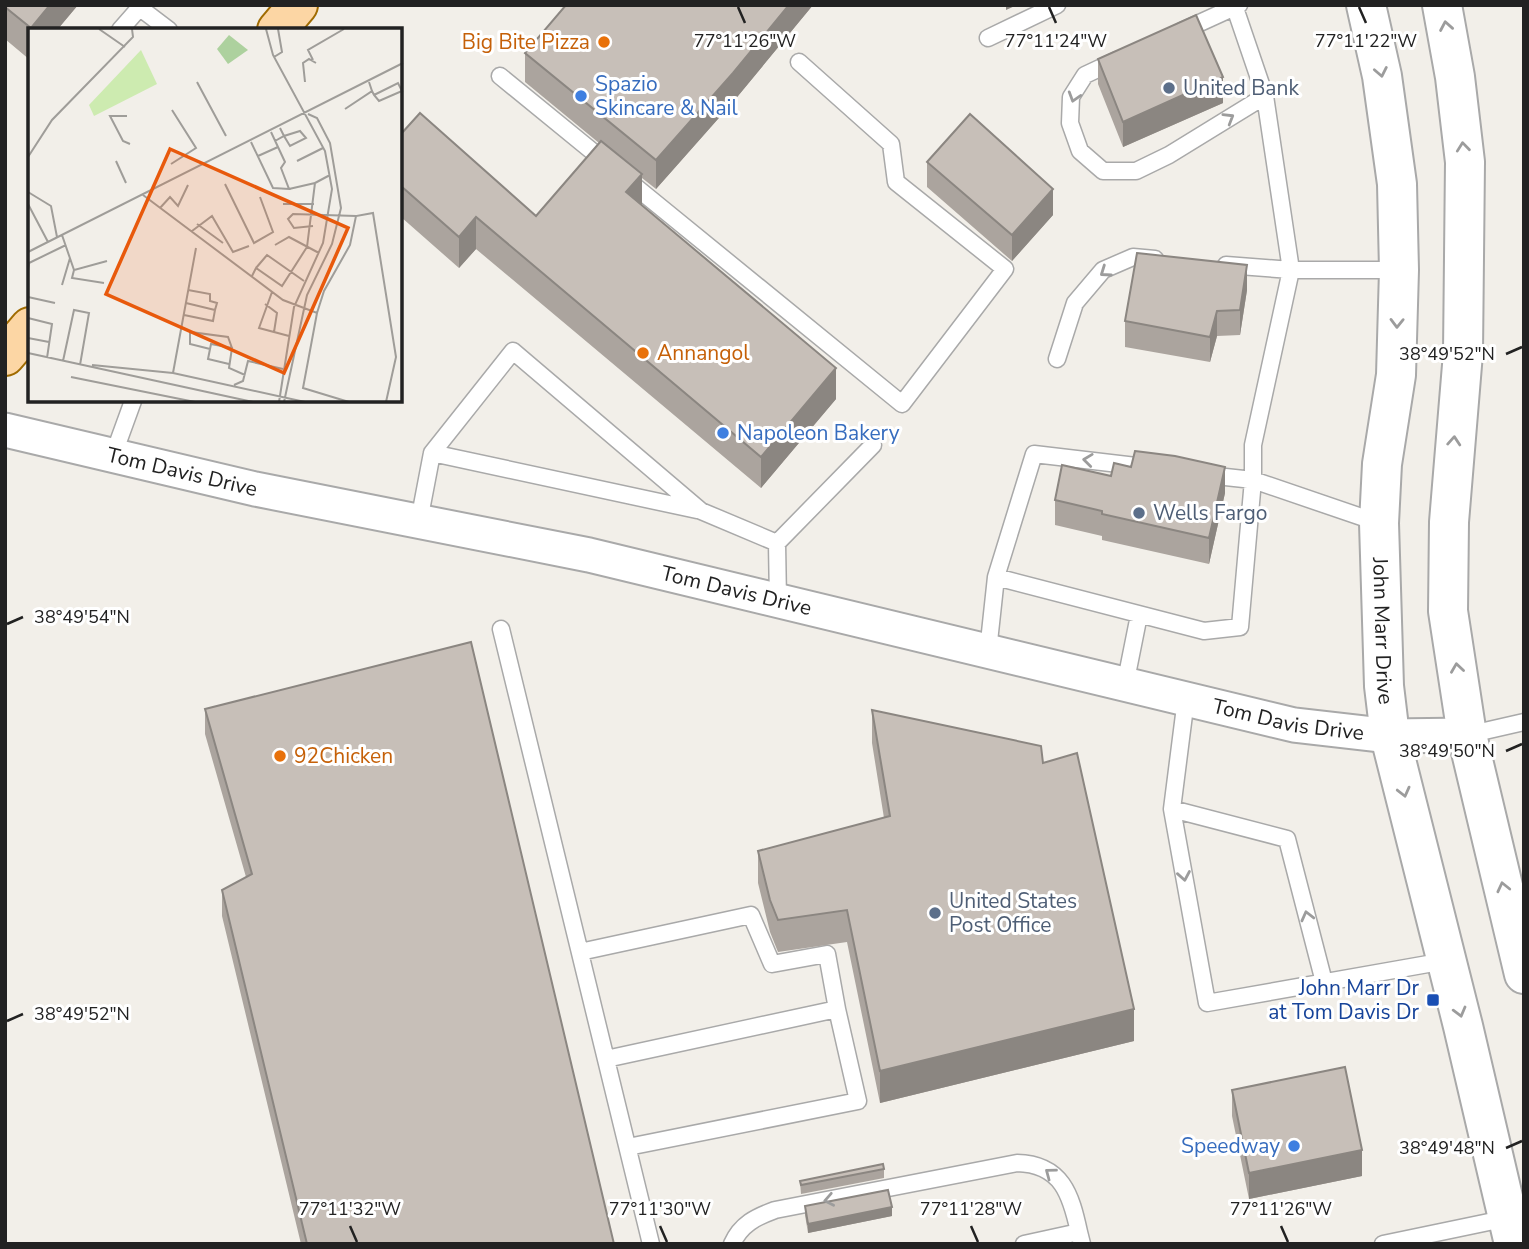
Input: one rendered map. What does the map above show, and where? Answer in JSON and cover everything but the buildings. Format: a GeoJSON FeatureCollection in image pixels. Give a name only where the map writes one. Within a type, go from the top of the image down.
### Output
{"type":"FeatureCollection","features":[{"type":"Feature","properties":{"kind":"main road"},"geometry":{"type":"LineString","coordinates":[[279,28],[298,5]]}},
{"type":"Feature","properties":{"kind":"main road"},"geometry":{"type":"LineString","coordinates":[[5,356],[28,329]]}},
{"type":"Feature","properties":{"kind":"street","name":"John Marr Drive"},"geometry":{"type":"LineString","coordinates":[[1366,5],[1382,76],[1397,184],[1399,270],[1396,375],[1382,464],[1379,523],[1384,686],[1390,736],[1511,1231]]}},
{"type":"Feature","properties":{"kind":"street"},"geometry":{"type":"LineString","coordinates":[[1442,5],[1455,77],[1465,162],[1463,352],[1449,523],[1448,611],[1467,735],[1524,974]]}},
{"type":"Feature","properties":{"kind":"street","name":"Tom Davis Drive"},"geometry":{"type":"LineString","coordinates":[[5,430],[255,489],[589,555],[1294,725],[1390,736],[1467,735]]}},
{"type":"Feature","properties":{"kind":"lane"},"geometry":{"type":"LineString","coordinates":[[988,38],[1057,5]]}},
{"type":"Feature","properties":{"kind":"lane"},"geometry":{"type":"LineString","coordinates":[[996,577],[1204,632],[1240,627],[1253,480],[1252,445],[1291,270],[1265,96],[1236,6],[1172,35]]}},
{"type":"Feature","properties":{"kind":"lane"},"geometry":{"type":"LineString","coordinates":[[122,28],[141,7],[167,28]]}},
{"type":"Feature","properties":{"kind":"lane"},"geometry":{"type":"LineString","coordinates":[[1135,52],[1085,75],[1071,97],[1070,123],[1080,152],[1103,171],[1136,171],[1169,155],[1265,96]]}},
{"type":"Feature","properties":{"kind":"lane"},"geometry":{"type":"LineString","coordinates":[[500,75],[902,404],[1004,269],[896,182],[891,144],[799,61]]}},
{"type":"Feature","properties":{"kind":"lane"},"geometry":{"type":"LineString","coordinates":[[1057,359],[1075,303],[1103,270],[1133,257],[1171,261]]}},
{"type":"Feature","properties":{"kind":"lane"},"geometry":{"type":"LineString","coordinates":[[1211,264],[1291,270],[1399,270]]}},
{"type":"Feature","properties":{"kind":"lane"},"geometry":{"type":"LineString","coordinates":[[419,521],[432,453],[513,351],[701,511]]}},
{"type":"Feature","properties":{"kind":"lane"},"geometry":{"type":"LineString","coordinates":[[113,456],[132,402]]}},
{"type":"Feature","properties":{"kind":"lane"},"geometry":{"type":"LineString","coordinates":[[778,601],[777,543],[873,445]]}},
{"type":"Feature","properties":{"kind":"lane"},"geometry":{"type":"LineString","coordinates":[[432,453],[701,511],[777,543]]}},
{"type":"Feature","properties":{"kind":"lane"},"geometry":{"type":"LineString","coordinates":[[988,651],[996,577],[1034,454],[1253,480],[1379,523]]}},
{"type":"Feature","properties":{"kind":"lane"},"geometry":{"type":"LineString","coordinates":[[1125,685],[1139,615]]}},
{"type":"Feature","properties":{"kind":"lane"},"geometry":{"type":"LineString","coordinates":[[501,629],[651,1244]]}},
{"type":"Feature","properties":{"kind":"lane"},"geometry":{"type":"LineString","coordinates":[[1186,699],[1172,809],[1207,1003],[1445,961]]}},
{"type":"Feature","properties":{"kind":"lane"},"geometry":{"type":"LineString","coordinates":[[1467,735],[1524,722]]}},
{"type":"Feature","properties":{"kind":"lane"},"geometry":{"type":"LineString","coordinates":[[1172,809],[1287,839],[1324,982]]}},
{"type":"Feature","properties":{"kind":"lane"},"geometry":{"type":"LineString","coordinates":[[580,952],[751,915],[772,964],[827,954],[858,1101],[628,1147]]}},
{"type":"Feature","properties":{"kind":"lane"},"geometry":{"type":"LineString","coordinates":[[606,1059],[837,1009]]}},
{"type":"Feature","properties":{"kind":"lane"},"geometry":{"type":"LineString","coordinates":[[732,1244],[740,1230],[750,1221],[775,1210],[1017,1163],[1040,1166],[1063,1184],[1073,1203],[1081,1238],[1024,1244]]}},
{"type":"Feature","properties":{"kind":"lane"},"geometry":{"type":"LineString","coordinates":[[1383,1244],[1511,1231]]}},
{"type":"Feature","properties":{"kind":"place","name":"Big Bite Pizza"},"geometry":{"type":"Point","coordinates":[604,42]}},
{"type":"Feature","properties":{"kind":"place","name":"United Bank"},"geometry":{"type":"Point","coordinates":[1169,88]}},
{"type":"Feature","properties":{"kind":"place","name":"Spazio Skincare & Nail"},"geometry":{"type":"Point","coordinates":[581,96]}},
{"type":"Feature","properties":{"kind":"place","name":"Annangol"},"geometry":{"type":"Point","coordinates":[643,353]}},
{"type":"Feature","properties":{"kind":"place","name":"Napoleon Bakery"},"geometry":{"type":"Point","coordinates":[723,433]}},
{"type":"Feature","properties":{"kind":"place","name":"Wells Fargo"},"geometry":{"type":"Point","coordinates":[1139,513]}},
{"type":"Feature","properties":{"kind":"place","name":"92Chicken"},"geometry":{"type":"Point","coordinates":[280,756]}},
{"type":"Feature","properties":{"kind":"place","name":"United States Post Office"},"geometry":{"type":"Point","coordinates":[935,913]}},
{"type":"Feature","properties":{"kind":"place","name":"John Marr Dr at Tom Davis Dr"},"geometry":{"type":"Point","coordinates":[1433,1000]}},
{"type":"Feature","properties":{"kind":"place","name":"Speedway"},"geometry":{"type":"Point","coordinates":[1294,1146]}}]}
